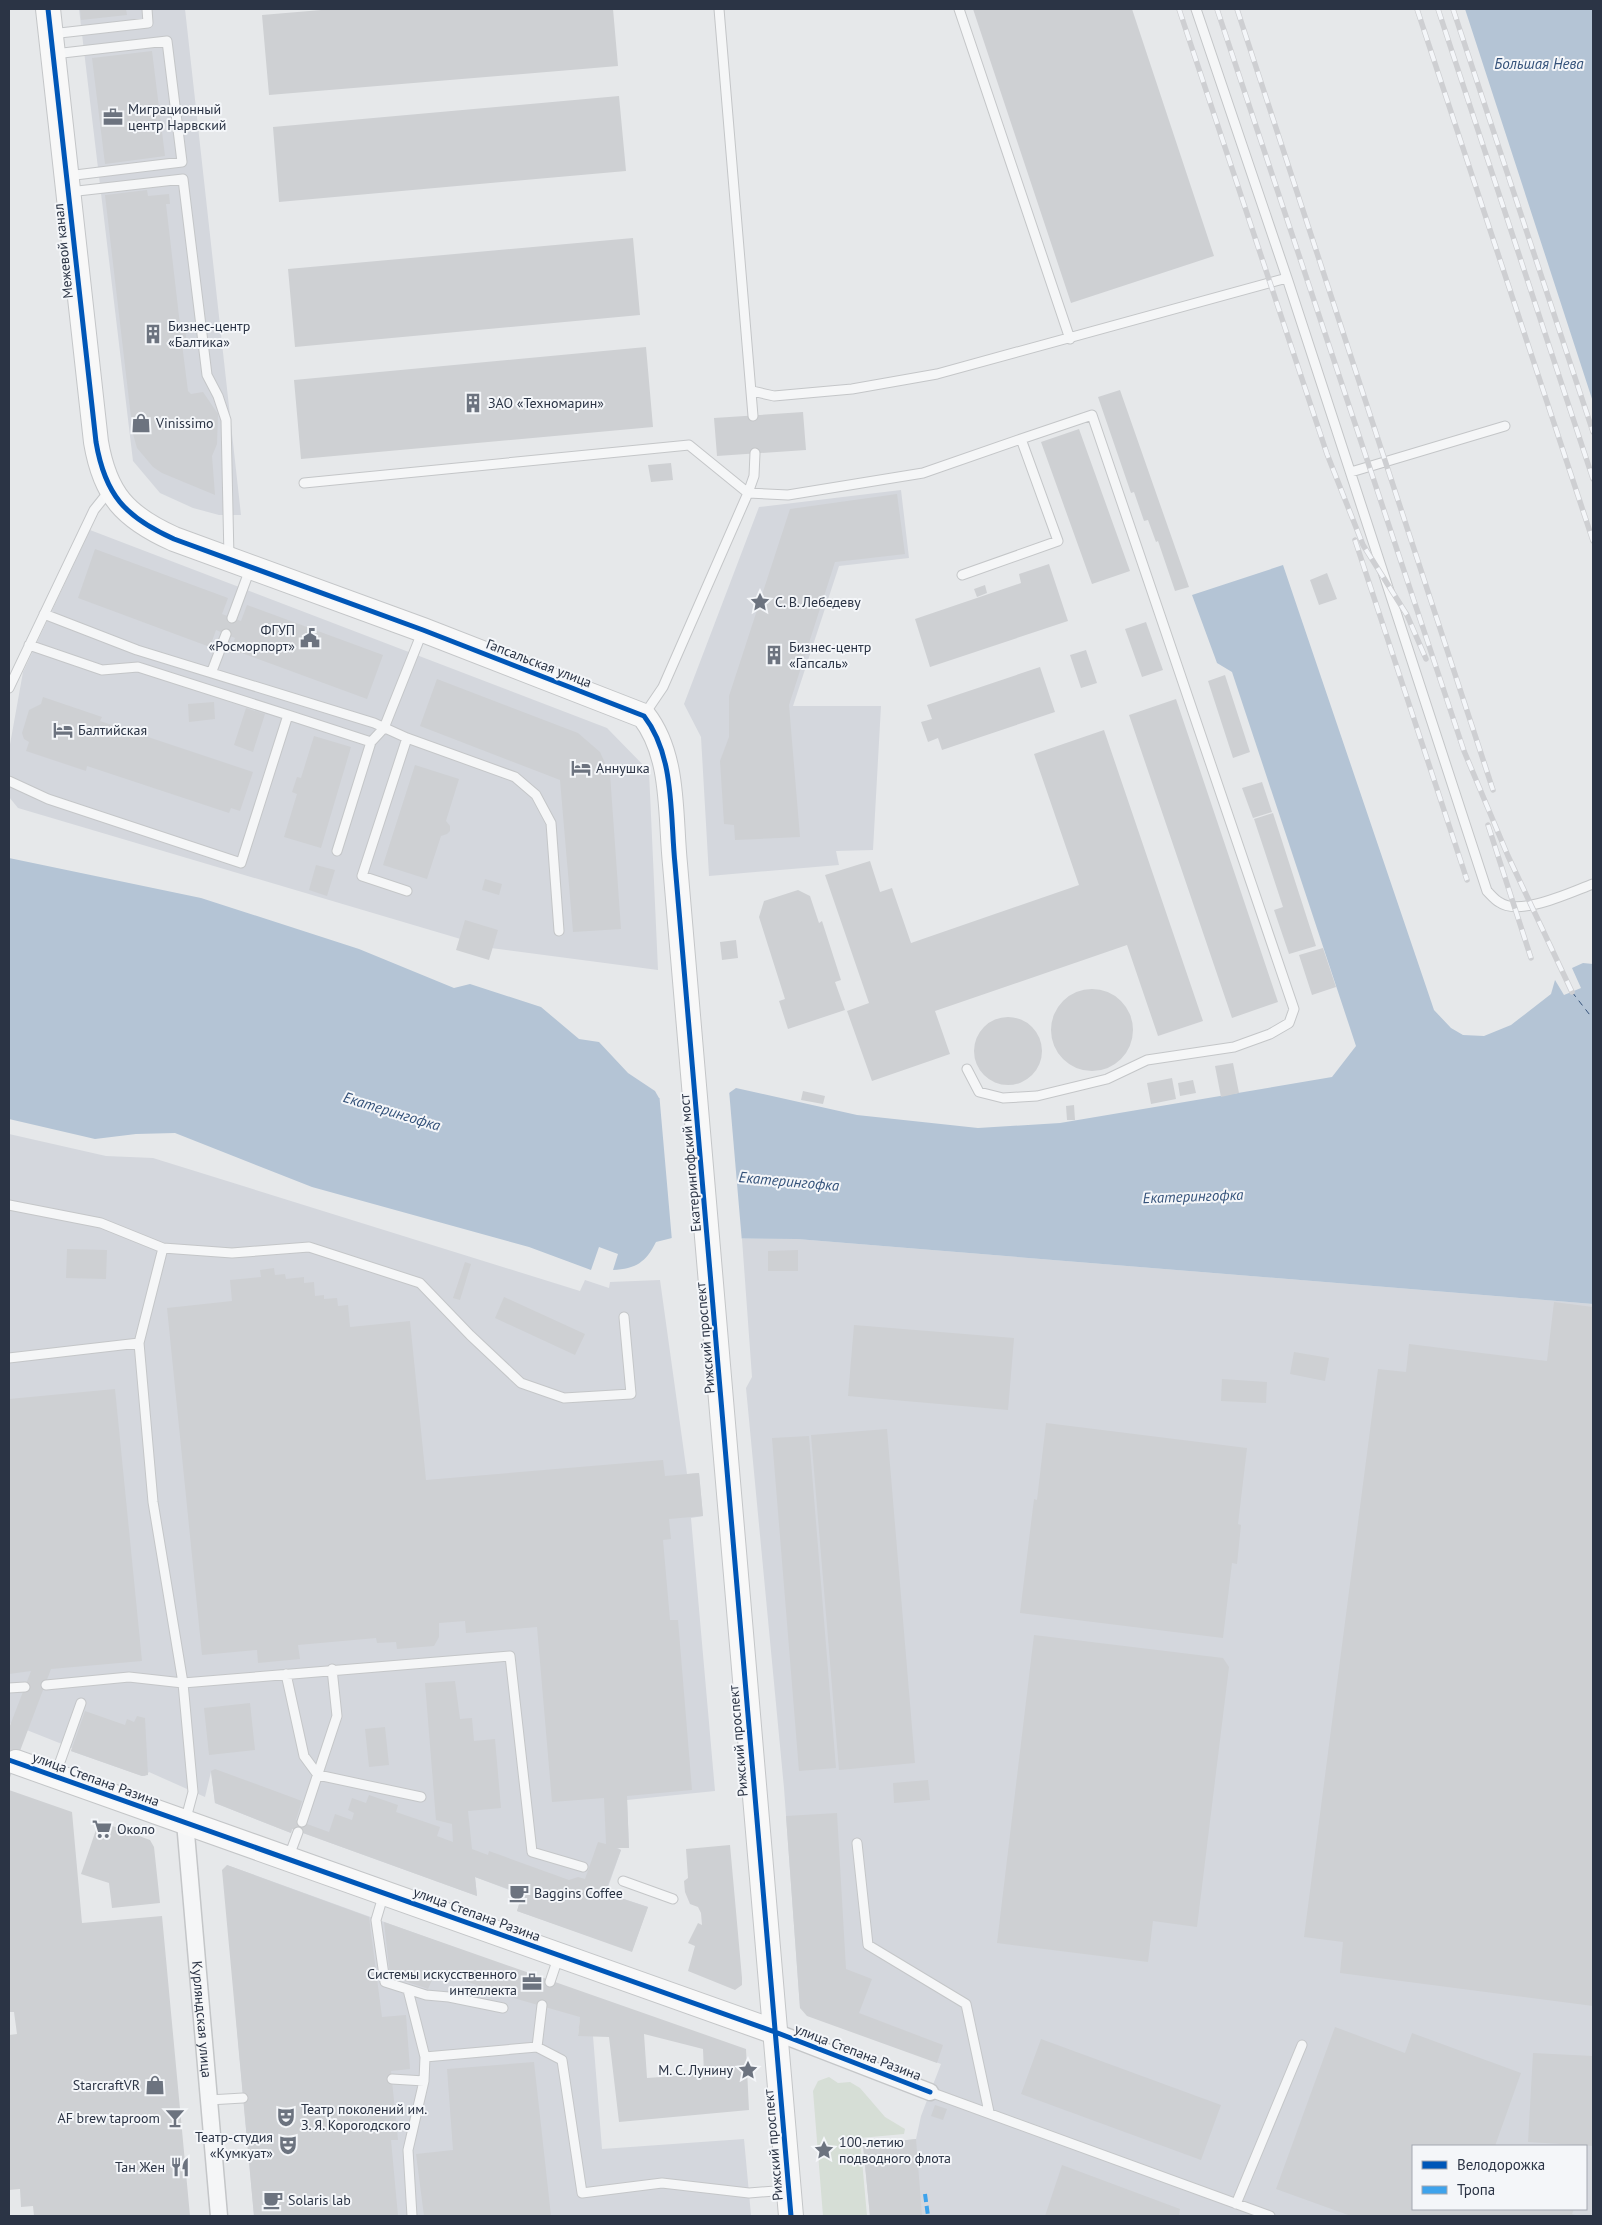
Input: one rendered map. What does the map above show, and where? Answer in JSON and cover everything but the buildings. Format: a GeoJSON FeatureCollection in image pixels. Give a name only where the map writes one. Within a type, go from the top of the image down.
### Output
{"type":"FeatureCollection","features":[{"type":"Feature","properties":{"kind":"street","name":"Межевой канал"},"geometry":{"type":"LineString","coordinates":[[48,9],[96,442],[100,465],[110,490]]}},
{"type":"Feature","properties":{"kind":"street","name":"Гапсальская улица"},"geometry":{"type":"LineString","coordinates":[[110,490],[133,516],[150,528],[423,630],[644,716]]}},
{"type":"Feature","properties":{"kind":"street","name":"Екатерингофский мост"},"geometry":{"type":"LineString","coordinates":[[644,716],[655,730],[666,765],[710,1264]]}},
{"type":"Feature","properties":{"kind":"street","name":"Рижский проспект"},"geometry":{"type":"LineString","coordinates":[[710,1264],[791,2216]]}},
{"type":"Feature","properties":{"kind":"street","name":"улица Степана Разина"},"geometry":{"type":"LineString","coordinates":[[16,1762],[775,2032],[930,2092]]}},
{"type":"Feature","properties":{"kind":"street","name":"Курляндская улица"},"geometry":{"type":"LineString","coordinates":[[185,1822],[219,2216]]}},
{"type":"Feature","properties":{"kind":"lane"},"geometry":{"type":"LineString","coordinates":[[52,44],[148,23],[147,9]]}},
{"type":"Feature","properties":{"kind":"lane"},"geometry":{"type":"LineString","coordinates":[[719,9],[753,416]]}},
{"type":"Feature","properties":{"kind":"lane"},"geometry":{"type":"LineString","coordinates":[[959,9],[1070,339]]}},
{"type":"Feature","properties":{"kind":"lane"},"geometry":{"type":"LineString","coordinates":[[1196,9],[1287,278],[1487,891],[1500,903],[1514,907],[1531,906],[1593,884]]}},
{"type":"Feature","properties":{"kind":"lane"},"geometry":{"type":"LineString","coordinates":[[52,44],[167,41],[182,162],[67,184]]}},
{"type":"Feature","properties":{"kind":"lane"},"geometry":{"type":"LineString","coordinates":[[67,184],[183,179],[207,375],[218,396],[226,420],[229,558]]}},
{"type":"Feature","properties":{"kind":"lane"},"geometry":{"type":"LineString","coordinates":[[752,391],[774,396],[852,389],[936,374],[1070,339],[1287,278]]}},
{"type":"Feature","properties":{"kind":"lane"},"geometry":{"type":"LineString","coordinates":[[304,483],[689,445],[748,493],[788,496],[923,473],[1092,415],[1294,1009],[1289,1023],[1270,1034],[1234,1047],[1147,1060],[1107,1079],[1037,1096],[1002,1098],[979,1092],[967,1069]]}},
{"type":"Feature","properties":{"kind":"lane"},"geometry":{"type":"LineString","coordinates":[[1351,472],[1505,426]]}},
{"type":"Feature","properties":{"kind":"lane"},"geometry":{"type":"LineString","coordinates":[[962,575],[1058,542],[1021,439]]}},
{"type":"Feature","properties":{"kind":"lane"},"geometry":{"type":"LineString","coordinates":[[644,716],[663,687],[748,493],[754,476],[755,453]]}},
{"type":"Feature","properties":{"kind":"lane"},"geometry":{"type":"LineString","coordinates":[[9,688],[94,510],[110,490]]}},
{"type":"Feature","properties":{"kind":"lane"},"geometry":{"type":"LineString","coordinates":[[232,618],[251,566]]}},
{"type":"Feature","properties":{"kind":"lane"},"geometry":{"type":"LineString","coordinates":[[44,614],[137,650],[212,671],[384,728],[515,777],[536,795],[551,823],[559,930]]}},
{"type":"Feature","properties":{"kind":"lane"},"geometry":{"type":"LineString","coordinates":[[337,851],[371,742],[384,728],[423,630]]}},
{"type":"Feature","properties":{"kind":"lane"},"geometry":{"type":"LineString","coordinates":[[212,671],[226,634]]}},
{"type":"Feature","properties":{"kind":"lane"},"geometry":{"type":"LineString","coordinates":[[30,645],[102,670],[138,667],[371,742]]}},
{"type":"Feature","properties":{"kind":"lane"},"geometry":{"type":"LineString","coordinates":[[9,781],[48,799],[241,863],[288,715]]}},
{"type":"Feature","properties":{"kind":"lane"},"geometry":{"type":"LineString","coordinates":[[407,738],[362,876],[407,891]]}},
{"type":"Feature","properties":{"kind":"lane"},"geometry":{"type":"LineString","coordinates":[[9,1205],[101,1223],[163,1248],[232,1253],[309,1247],[420,1283],[470,1335],[521,1383],[564,1398],[631,1394],[624,1317]]}},
{"type":"Feature","properties":{"kind":"lane"},"geometry":{"type":"LineString","coordinates":[[163,1248],[139,1343],[153,1502],[183,1683],[193,1792],[185,1822]]}},
{"type":"Feature","properties":{"kind":"lane"},"geometry":{"type":"LineString","coordinates":[[9,1358],[139,1343]]}},
{"type":"Feature","properties":{"kind":"lane"},"geometry":{"type":"LineString","coordinates":[[46,1685],[130,1677],[183,1683],[332,1670],[387,1668],[510,1656],[532,1852],[583,1867]]}},
{"type":"Feature","properties":{"kind":"lane"},"geometry":{"type":"LineString","coordinates":[[302,1822],[337,1716],[332,1670]]}},
{"type":"Feature","properties":{"kind":"lane"},"geometry":{"type":"LineString","coordinates":[[286,1674],[304,1756],[318,1775],[421,1798]]}},
{"type":"Feature","properties":{"kind":"lane"},"geometry":{"type":"LineString","coordinates":[[9,1688],[25,1687]]}},
{"type":"Feature","properties":{"kind":"lane"},"geometry":{"type":"LineString","coordinates":[[55,1776],[81,1703]]}},
{"type":"Feature","properties":{"kind":"lane"},"geometry":{"type":"LineString","coordinates":[[288,1859],[298,1832]]}},
{"type":"Feature","properties":{"kind":"lane"},"geometry":{"type":"LineString","coordinates":[[857,1843],[868,1945],[966,2004],[989,2112]]}},
{"type":"Feature","properties":{"kind":"lane"},"geometry":{"type":"LineString","coordinates":[[623,1881],[673,1899]]}},
{"type":"Feature","properties":{"kind":"lane"},"geometry":{"type":"LineString","coordinates":[[384,1893],[376,1920],[384,1982],[426,1995],[448,1997],[503,2008]]}},
{"type":"Feature","properties":{"kind":"lane"},"geometry":{"type":"LineString","coordinates":[[550,1982],[559,1955]]}},
{"type":"Feature","properties":{"kind":"lane"},"geometry":{"type":"LineString","coordinates":[[408,1990],[425,2057],[424,2081],[408,2150],[412,2216]]}},
{"type":"Feature","properties":{"kind":"lane"},"geometry":{"type":"LineString","coordinates":[[537,2047],[542,2005]]}},
{"type":"Feature","properties":{"kind":"lane"},"geometry":{"type":"LineString","coordinates":[[1236,2204],[1302,2045]]}},
{"type":"Feature","properties":{"kind":"lane"},"geometry":{"type":"LineString","coordinates":[[425,2057],[537,2047],[562,2060],[582,2193],[662,2183],[749,2193],[788,2190]]}},
{"type":"Feature","properties":{"kind":"lane"},"geometry":{"type":"LineString","coordinates":[[392,2079],[424,2081]]}},
{"type":"Feature","properties":{"kind":"lane"},"geometry":{"type":"LineString","coordinates":[[930,2092],[1236,2204],[1249,2212],[1270,2216]]}},
{"type":"Feature","properties":{"kind":"lane"},"geometry":{"type":"LineString","coordinates":[[209,2100],[243,2098]]}},
{"type":"Feature","properties":{"kind":"shaded area"},"geometry":{"type":"Polygon","coordinates":[[[79,9],[185,9],[241,515],[219,515],[193,508],[160,493],[133,461],[79,9]]]}},
{"type":"Feature","properties":{"kind":"shaded area"},"geometry":{"type":"Polygon","coordinates":[[[901,490],[909,558],[839,566],[793,706],[881,706],[873,850],[836,851],[839,865],[709,876],[701,737],[684,704],[759,507],[901,490]]]}},
{"type":"Feature","properties":{"kind":"shaded area"},"geometry":{"type":"Polygon","coordinates":[[[90,530],[607,728],[649,771],[658,970],[491,948],[18,808],[9,797],[9,750],[23,672],[90,530]]]}},
{"type":"Feature","properties":{"kind":"shaded area"},"geometry":{"type":"Polygon","coordinates":[[[9,1134],[106,1156],[153,1158],[580,1291],[585,1280],[609,1288],[610,1282],[660,1280],[687,1474],[699,1473],[703,1516],[691,1518],[715,1791],[627,1800],[629,1848],[618,1848],[621,1850],[606,1893],[648,1907],[632,1951],[517,1911],[521,1898],[515,1895],[515,1892],[475,1877],[477,1896],[292,1829],[291,1833],[215,1803],[211,1772],[205,1797],[149,1772],[142,1776],[71,1751],[72,1748],[9,1723],[9,1134]]]}},
{"type":"Feature","properties":{"kind":"shaded area"},"geometry":{"type":"Polygon","coordinates":[[[742,1239],[797,1239],[1593,1304],[1593,2216],[870,2216],[863,2145],[916,2139],[921,2116],[941,2064],[800,2008],[784,1788],[746,1388],[752,1377],[742,1239]]]}},
{"type":"Feature","properties":{"kind":"shaded area"},"geometry":{"type":"Polygon","coordinates":[[[227,1865],[583,1994],[578,2036],[593,2036],[602,2149],[744,2139],[751,2215],[254,2216],[236,2018],[227,1865]]]}},
{"type":"Feature","properties":{"kind":"shaded area"},"geometry":{"type":"Polygon","coordinates":[[[829,2077],[838,2083],[850,2082],[860,2088],[885,2117],[905,2129],[904,2134],[860,2138],[867,2216],[823,2216],[813,2091],[818,2081],[829,2077]]]}},
{"type":"Feature","properties":{"kind":"water","name":"Большая Нева"},"geometry":{"type":"Polygon","coordinates":[[[1465,9],[1593,9],[1593,402],[1465,9]]]}},
{"type":"Feature","properties":{"kind":"water","name":"Екатерингофка"},"geometry":{"type":"Polygon","coordinates":[[[1283,565],[1434,1010],[1451,1028],[1463,1035],[1484,1036],[1511,1025],[1551,994],[1555,980],[1564,995],[1581,988],[1572,968],[1583,963],[1593,964],[1593,1304],[797,1239],[672,1238],[656,1242],[648,1255],[634,1266],[613,1270],[618,1254],[599,1247],[591,1270],[529,1247],[312,1187],[175,1133],[136,1134],[95,1139],[9,1119],[9,858],[201,898],[359,949],[454,988],[470,984],[541,1007],[579,1039],[599,1042],[628,1073],[655,1091],[659,1098],[729,1093],[736,1088],[857,1115],[978,1128],[1060,1123],[1332,1077],[1356,1046],[1232,672],[1217,663],[1192,595],[1283,565]]]}},
{"type":"Feature","properties":{"kind":"pier"},"geometry":{"type":"Polygon","coordinates":[[[729,1090],[742,1242],[672,1241],[659,1092],[660,1095],[729,1090]]]}},
{"type":"Feature","properties":{"kind":"ferry route"},"geometry":{"type":"LineString","coordinates":[[1572,992],[1593,1019]]}},
{"type":"Feature","properties":{"kind":"railway"},"geometry":{"type":"LineString","coordinates":[[1179,9],[1327,454],[1363,545],[1407,615],[1426,659]]}},
{"type":"Feature","properties":{"kind":"railway"},"geometry":{"type":"LineString","coordinates":[[1217,9],[1464,751],[1508,856],[1572,992]]}},
{"type":"Feature","properties":{"kind":"railway"},"geometry":{"type":"LineString","coordinates":[[1237,9],[1493,790]]}},
{"type":"Feature","properties":{"kind":"railway"},"geometry":{"type":"LineString","coordinates":[[1417,9],[1593,541]]}},
{"type":"Feature","properties":{"kind":"railway"},"geometry":{"type":"LineString","coordinates":[[1438,9],[1593,479]]}},
{"type":"Feature","properties":{"kind":"railway"},"geometry":{"type":"LineString","coordinates":[[1453,9],[1593,432]]}},
{"type":"Feature","properties":{"kind":"railway"},"geometry":{"type":"LineString","coordinates":[[1355,540],[1467,880]]}},
{"type":"Feature","properties":{"kind":"railway"},"geometry":{"type":"LineString","coordinates":[[1488,825],[1531,958]]}},
{"type":"Feature","properties":{"kind":"marked path"},"geometry":{"type":"LineString","coordinates":[[925,2194],[928,2216]]}},
{"type":"Feature","properties":{"kind":"cycle path"},"geometry":{"type":"LineString","coordinates":[[48,9],[96,442],[105,476],[120,502],[142,522],[174,539],[423,630],[644,716],[654,732],[661,749],[666,767],[671,806],[791,2216]]}},
{"type":"Feature","properties":{"kind":"cycle path"},"geometry":{"type":"LineString","coordinates":[[9,1760],[775,2032],[930,2092]]}},
{"type":"Feature","properties":{"kind":"place","name":"Миграционный центр Нарвский"},"geometry":{"type":"Point","coordinates":[113,117]}},
{"type":"Feature","properties":{"kind":"place","name":"Бизнес-центр «Балтика»"},"geometry":{"type":"Point","coordinates":[153,334]}},
{"type":"Feature","properties":{"kind":"place","name":"ЗАО «Техномарин»"},"geometry":{"type":"Point","coordinates":[473,403]}},
{"type":"Feature","properties":{"kind":"place","name":"Vinissimo"},"geometry":{"type":"Point","coordinates":[141,423]}},
{"type":"Feature","properties":{"kind":"place","name":"С. В. Лебедеву"},"geometry":{"type":"Point","coordinates":[760,602]}},
{"type":"Feature","properties":{"kind":"place","name":"ФГУП «Росморпорт»"},"geometry":{"type":"Point","coordinates":[310,638]}},
{"type":"Feature","properties":{"kind":"place","name":"Бизнес-центр «Гапсаль»"},"geometry":{"type":"Point","coordinates":[774,655]}},
{"type":"Feature","properties":{"kind":"place","name":"Балтийская"},"geometry":{"type":"Point","coordinates":[63,730]}},
{"type":"Feature","properties":{"kind":"place","name":"Аннушка"},"geometry":{"type":"Point","coordinates":[581,768]}},
{"type":"Feature","properties":{"kind":"place","name":"Около"},"geometry":{"type":"Point","coordinates":[102,1829]}},
{"type":"Feature","properties":{"kind":"place","name":"Baggins Coffee"},"geometry":{"type":"Point","coordinates":[519,1893]}},
{"type":"Feature","properties":{"kind":"place","name":"Системы искусственного интеллекта"},"geometry":{"type":"Point","coordinates":[532,1982]}},
{"type":"Feature","properties":{"kind":"place","name":"М. С. Лунину"},"geometry":{"type":"Point","coordinates":[748,2070]}},
{"type":"Feature","properties":{"kind":"place","name":"StarcraftVR"},"geometry":{"type":"Point","coordinates":[155,2085]}},
{"type":"Feature","properties":{"kind":"place","name":"Театр поколений им. З. Я. Корогодского"},"geometry":{"type":"Point","coordinates":[286,2117]}},
{"type":"Feature","properties":{"kind":"place","name":"AF brew taproom"},"geometry":{"type":"Point","coordinates":[175,2118]}},
{"type":"Feature","properties":{"kind":"place","name":"Театр-студия «Кумкуат»"},"geometry":{"type":"Point","coordinates":[288,2145]}},
{"type":"Feature","properties":{"kind":"place","name":"100-летию подводного флота"},"geometry":{"type":"Point","coordinates":[824,2150]}},
{"type":"Feature","properties":{"kind":"place","name":"Тан Жен"},"geometry":{"type":"Point","coordinates":[180,2167]}},
{"type":"Feature","properties":{"kind":"place","name":"Solaris lab"},"geometry":{"type":"Point","coordinates":[273,2200]}}]}
